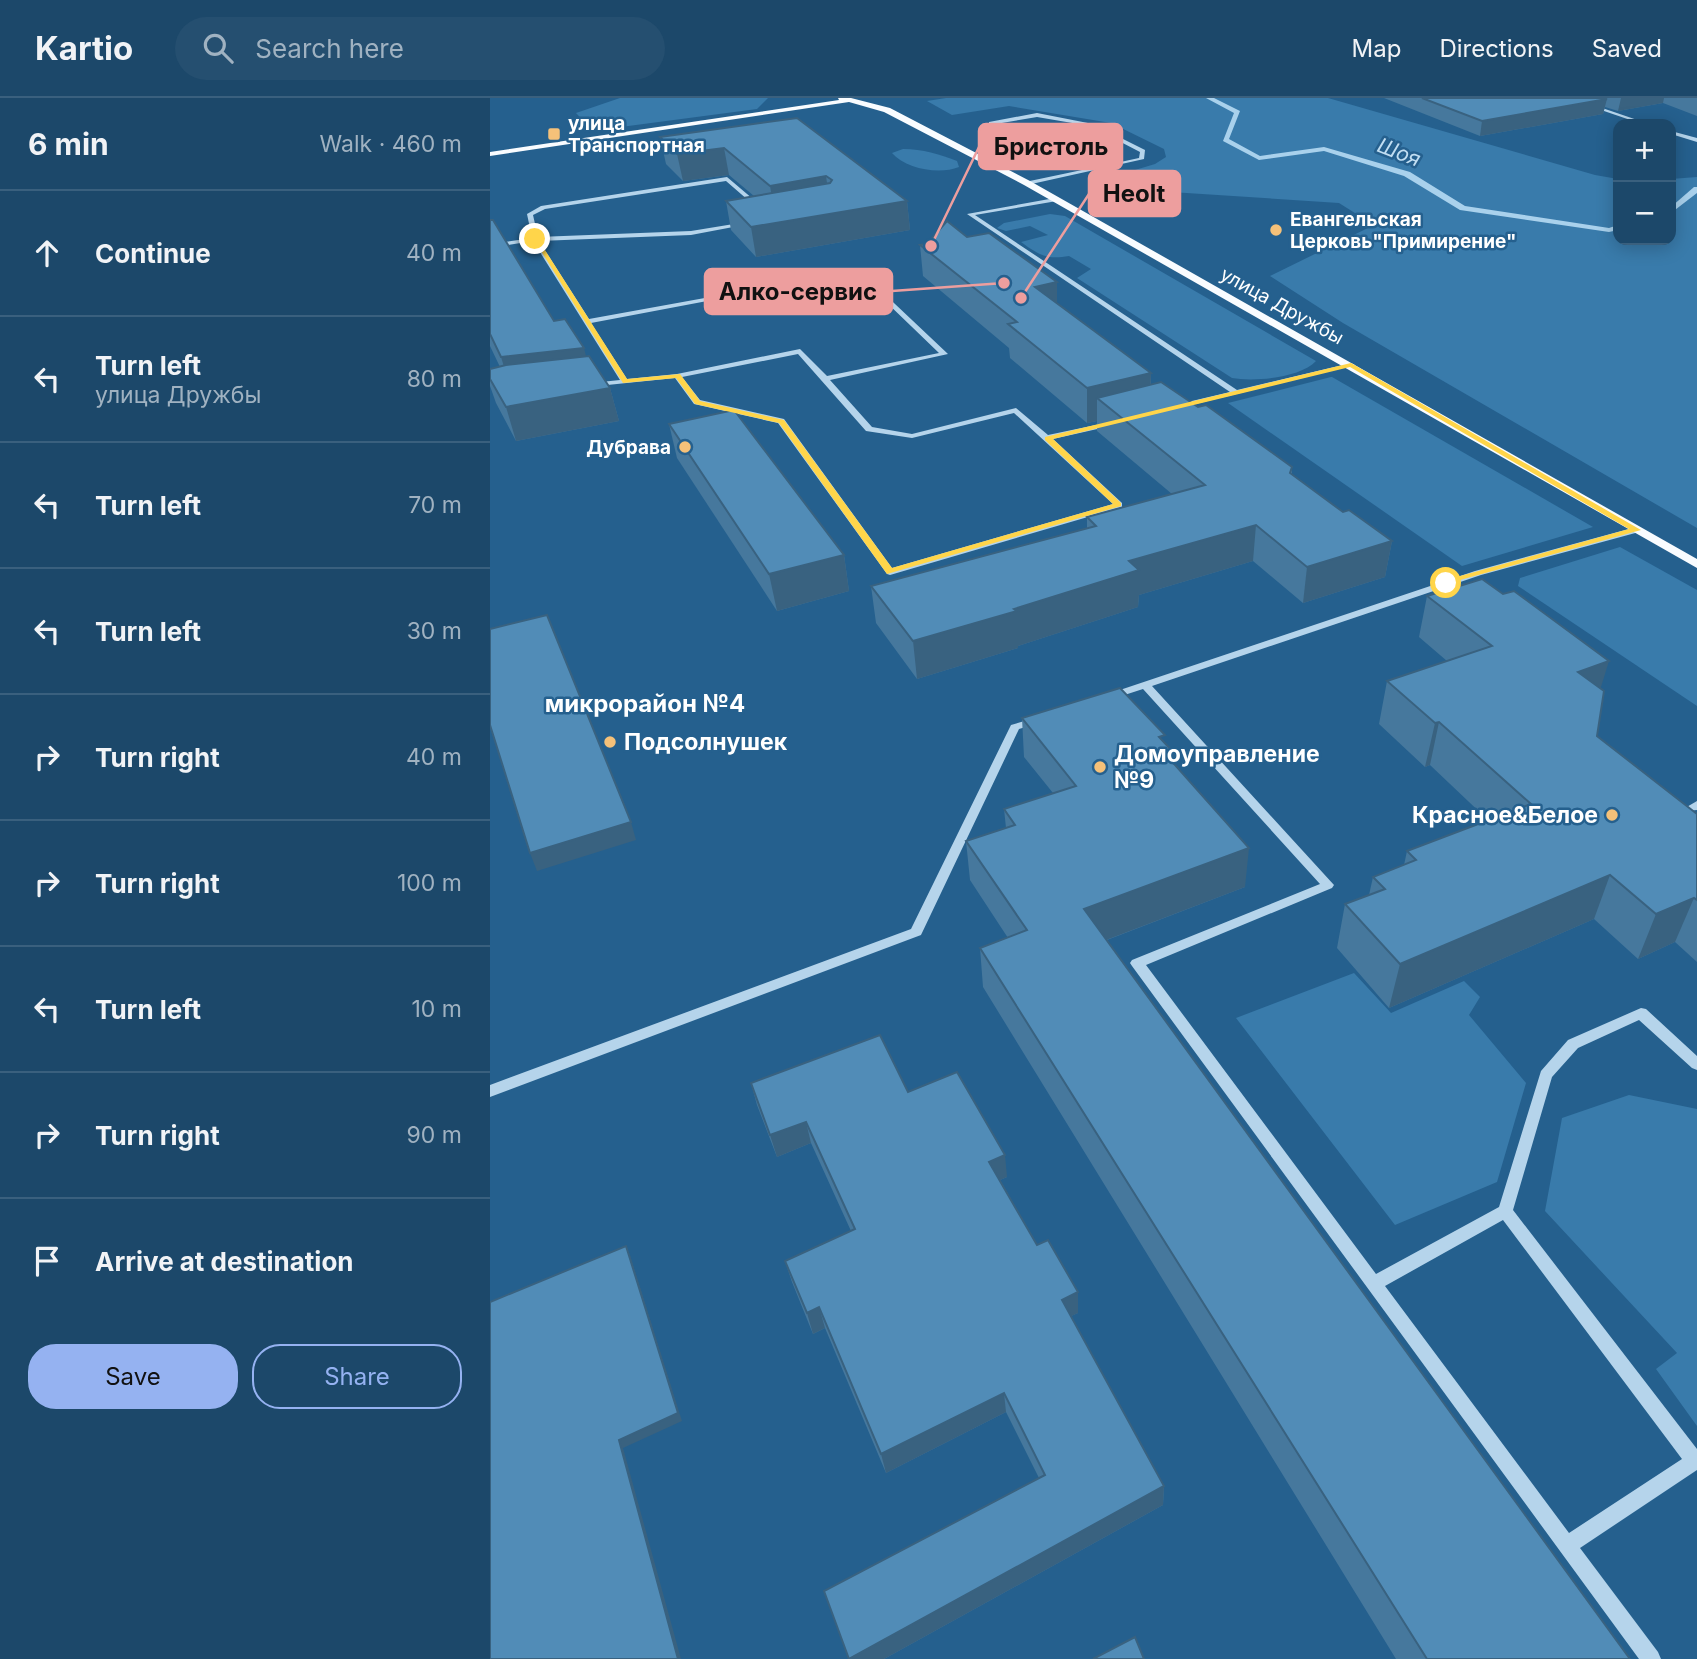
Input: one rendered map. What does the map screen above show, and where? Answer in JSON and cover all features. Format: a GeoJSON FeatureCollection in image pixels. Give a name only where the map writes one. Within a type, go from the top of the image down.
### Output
{"type":"FeatureCollection","features":[{"type":"Feature","properties":{"kind":"main road"},"geometry":{"type":"LineString","coordinates":[[794,98],[794,108]]}},
{"type":"Feature","properties":{"kind":"main road"},"geometry":{"type":"LineString","coordinates":[[490,154],[846,99]]}},
{"type":"Feature","properties":{"kind":"main road","name":"улица Дружбы"},"geometry":{"type":"LineString","coordinates":[[846,99],[887,110],[1027,183],[1697,564]]}},
{"type":"Feature","properties":{"kind":"street"},"geometry":{"type":"LineString","coordinates":[[846,99],[864,98]]}},
{"type":"Feature","properties":{"kind":"street"},"geometry":{"type":"LineString","coordinates":[[1568,98],[1631,119]]}},
{"type":"Feature","properties":{"kind":"street"},"geometry":{"type":"LineString","coordinates":[[1027,183],[1141,159],[1143,151],[1091,125],[1037,115],[991,123],[1024,140],[1038,153]]}},
{"type":"Feature","properties":{"kind":"street"},"geometry":{"type":"LineString","coordinates":[[1676,134],[1697,140]]}},
{"type":"Feature","properties":{"kind":"street"},"geometry":{"type":"LineString","coordinates":[[987,162],[1038,153],[1059,156],[1088,171]]}},
{"type":"Feature","properties":{"kind":"street"},"geometry":{"type":"LineString","coordinates":[[625,382],[535,239],[530,214],[543,207],[727,179],[763,211]]}},
{"type":"Feature","properties":{"kind":"street"},"geometry":{"type":"LineString","coordinates":[[1055,200],[970,214],[1236,393]]}},
{"type":"Feature","properties":{"kind":"street"},"geometry":{"type":"LineString","coordinates":[[490,246],[535,239],[691,233],[759,221]]}},
{"type":"Feature","properties":{"kind":"street"},"geometry":{"type":"LineString","coordinates":[[588,321],[857,271],[944,354],[825,379]]}},
{"type":"Feature","properties":{"kind":"street"},"geometry":{"type":"LineString","coordinates":[[585,386],[677,376],[800,351],[869,429],[912,436],[1016,410],[1119,505],[890,572],[781,421],[697,402],[677,376]]}},
{"type":"Feature","properties":{"kind":"street"},"geometry":{"type":"LineString","coordinates":[[1163,411],[1351,365]]}},
{"type":"Feature","properties":{"kind":"street"},"geometry":{"type":"LineString","coordinates":[[1048,438],[1125,420]]}},
{"type":"Feature","properties":{"kind":"street"},"geometry":{"type":"LineString","coordinates":[[1096,701],[1478,573],[1636,530]]}},
{"type":"Feature","properties":{"kind":"street"},"geometry":{"type":"LineString","coordinates":[[1145,685],[1328,885],[1138,963],[1651,1659]]}},
{"type":"Feature","properties":{"kind":"street"},"geometry":{"type":"LineString","coordinates":[[490,1091],[916,932],[1015,727],[1050,716]]}},
{"type":"Feature","properties":{"kind":"street"},"geometry":{"type":"LineString","coordinates":[[1375,1283],[1504,1211],[1546,1075],[1573,1044],[1641,1013],[1697,1064]]}},
{"type":"Feature","properties":{"kind":"street"},"geometry":{"type":"LineString","coordinates":[[1504,1211],[1696,1464],[1568,1545]]}},
{"type":"Feature","properties":{"kind":"shaded area"},"geometry":{"type":"Polygon","coordinates":[[[620,98],[768,98],[757,109],[598,130],[592,130],[576,113],[620,98]]]}},
{"type":"Feature","properties":{"kind":"shaded area"},"geometry":{"type":"Polygon","coordinates":[[[946,98],[1328,98],[1613,178],[1613,245],[1676,245],[1676,179],[1697,177],[1697,528],[1343,323],[1270,276],[1374,225],[1339,203],[1171,192],[1129,200],[1092,179],[1155,164],[1166,157],[1164,149],[1111,123],[1009,106],[952,115],[927,101],[946,98]]]}},
{"type":"Feature","properties":{"kind":"shaded area"},"geometry":{"type":"Polygon","coordinates":[[[903,149],[944,156],[957,161],[959,167],[933,170],[914,167],[892,153],[903,149]]]}},
{"type":"Feature","properties":{"kind":"shaded area"},"geometry":{"type":"Polygon","coordinates":[[[1050,214],[1065,216],[1316,361],[1309,367],[1288,375],[1232,378],[1077,278],[1091,269],[1069,256],[1044,255],[1021,242],[1048,235],[1030,226],[1006,231],[997,228],[1004,223],[1050,214]]]}},
{"type":"Feature","properties":{"kind":"shaded area"},"geometry":{"type":"Polygon","coordinates":[[[1331,377],[1593,527],[1462,566],[1228,403],[1331,377]]]}},
{"type":"Feature","properties":{"kind":"shaded area"},"geometry":{"type":"Polygon","coordinates":[[[1620,547],[1697,590],[1697,706],[1518,586],[1520,578],[1620,547]]]}},
{"type":"Feature","properties":{"kind":"shaded area"},"geometry":{"type":"Polygon","coordinates":[[[1354,973],[1391,1013],[1464,981],[1480,997],[1469,1015],[1526,1083],[1497,1182],[1395,1225],[1236,1018],[1354,973]]]}},
{"type":"Feature","properties":{"kind":"shaded area"},"geometry":{"type":"Polygon","coordinates":[[[1629,1095],[1697,1109],[1697,1426],[1656,1369],[1677,1353],[1545,1211],[1562,1118],[1629,1095]]]}},
{"type":"Feature","properties":{"kind":"building"},"geometry":{"type":"Polygon","coordinates":[[[1422,98],[1602,98],[1607,99],[1482,121],[1422,98]]]}},
{"type":"Feature","properties":{"kind":"building"},"geometry":{"type":"Polygon","coordinates":[[[797,118],[907,201],[751,227],[726,201],[830,183],[832,180],[826,176],[770,186],[724,148],[677,154],[660,137],[797,118]]]}},
{"type":"Feature","properties":{"kind":"building"},"geometry":{"type":"Polygon","coordinates":[[[490,220],[493,220],[554,321],[565,319],[584,348],[501,357],[490,334],[490,220]]]}},
{"type":"Feature","properties":{"kind":"building"},"geometry":{"type":"Polygon","coordinates":[[[947,221],[967,237],[989,233],[1057,282],[1035,287],[1151,373],[1087,388],[1008,324],[1017,322],[920,245],[927,244],[947,221]]]}},
{"type":"Feature","properties":{"kind":"building"},"geometry":{"type":"Polygon","coordinates":[[[589,356],[610,388],[506,407],[490,379],[490,369],[506,365],[589,356]]]}},
{"type":"Feature","properties":{"kind":"building"},"geometry":{"type":"Polygon","coordinates":[[[1161,382],[1198,407],[1206,405],[1292,467],[1290,473],[1343,512],[1349,510],[1392,541],[1307,567],[1256,525],[1129,561],[1139,570],[1014,609],[1017,611],[913,641],[871,586],[1096,526],[1087,517],[1205,485],[1097,398],[1161,382]]]}},
{"type":"Feature","properties":{"kind":"building"},"geometry":{"type":"Polygon","coordinates":[[[734,410],[844,555],[769,574],[669,424],[734,410]]]}},
{"type":"Feature","properties":{"kind":"building"},"geometry":{"type":"Polygon","coordinates":[[[1482,579],[1503,594],[1514,591],[1609,661],[1578,672],[1604,691],[1597,736],[1697,814],[1697,900],[1694,898],[1656,914],[1610,875],[1400,964],[1345,904],[1385,889],[1373,877],[1416,860],[1407,851],[1531,804],[1439,722],[1435,723],[1387,681],[1492,646],[1427,596],[1482,579]]]}},
{"type":"Feature","properties":{"kind":"building"},"geometry":{"type":"Polygon","coordinates":[[[547,615],[631,822],[530,853],[490,725],[490,629],[547,615]]]}},
{"type":"Feature","properties":{"kind":"building"},"geometry":{"type":"Polygon","coordinates":[[[1120,688],[1165,735],[1159,737],[1175,754],[1167,756],[1249,848],[1084,909],[1630,1659],[1427,1659],[980,948],[1027,930],[966,841],[1015,825],[1004,809],[1076,786],[1022,718],[1120,688]]]}},
{"type":"Feature","properties":{"kind":"building"},"geometry":{"type":"Polygon","coordinates":[[[880,1035],[908,1092],[957,1072],[1005,1155],[989,1162],[1037,1245],[1048,1240],[1078,1292],[1062,1300],[1164,1486],[849,1659],[824,1591],[1045,1475],[1004,1393],[881,1454],[819,1307],[807,1313],[785,1261],[855,1229],[806,1122],[770,1135],[751,1083],[880,1035]]]}},
{"type":"Feature","properties":{"kind":"building"},"geometry":{"type":"Polygon","coordinates":[[[626,1246],[678,1413],[619,1440],[678,1659],[490,1659],[490,1302],[626,1246]]]}},
{"type":"Feature","properties":{"kind":"building"},"geometry":{"type":"Polygon","coordinates":[[[1135,1637],[1144,1659],[1093,1659],[1135,1637]]]}},
{"type":"Feature","properties":{"kind":"waterway","name":"Шоя"},"geometry":{"type":"LineString","coordinates":[[1209,98],[1238,112],[1225,140],[1259,158],[1324,149],[1407,174],[1463,208],[1613,229]]}},
{"type":"Feature","properties":{"kind":"waterway","name":"Шоя"},"geometry":{"type":"LineString","coordinates":[[1676,207],[1697,189]]}},
{"type":"Feature","properties":{"kind":"place","name":"улица Транспортная"},"geometry":{"type":"Point","coordinates":[554,134]}},
{"type":"Feature","properties":{"kind":"place","name":"Евангельская Церковь\"Примирение\""},"geometry":{"type":"Point","coordinates":[1276,230]}},
{"type":"Feature","properties":{"kind":"place","name":"Бристоль"},"geometry":{"type":"Point","coordinates":[931,246]}},
{"type":"Feature","properties":{"kind":"place","name":"Алко-сервис"},"geometry":{"type":"Point","coordinates":[1004,283]}},
{"type":"Feature","properties":{"kind":"place","name":"Heolt"},"geometry":{"type":"Point","coordinates":[1021,298]}},
{"type":"Feature","properties":{"kind":"place","name":"Дубрава"},"geometry":{"type":"Point","coordinates":[685,447]}},
{"type":"Feature","properties":{"kind":"place","name":"Подсолнушек"},"geometry":{"type":"Point","coordinates":[610,742]}},
{"type":"Feature","properties":{"kind":"place","name":"Домоуправление №9"},"geometry":{"type":"Point","coordinates":[1100,767]}},
{"type":"Feature","properties":{"kind":"place","name":"Красное&Белое"},"geometry":{"type":"Point","coordinates":[1612,815]}},
{"type":"Feature","properties":{"kind":"district","name":"микрорайон №4"},"geometry":{"type":"Point","coordinates":[645,703]}},
{"type":"Feature","properties":{"kind":"route"},"geometry":{"type":"LineString","coordinates":[[535,239],[625,382],[677,376],[697,402],[781,421],[890,572],[1119,505],[1048,438],[1351,365],[1636,530],[1446,583]]}}]}
